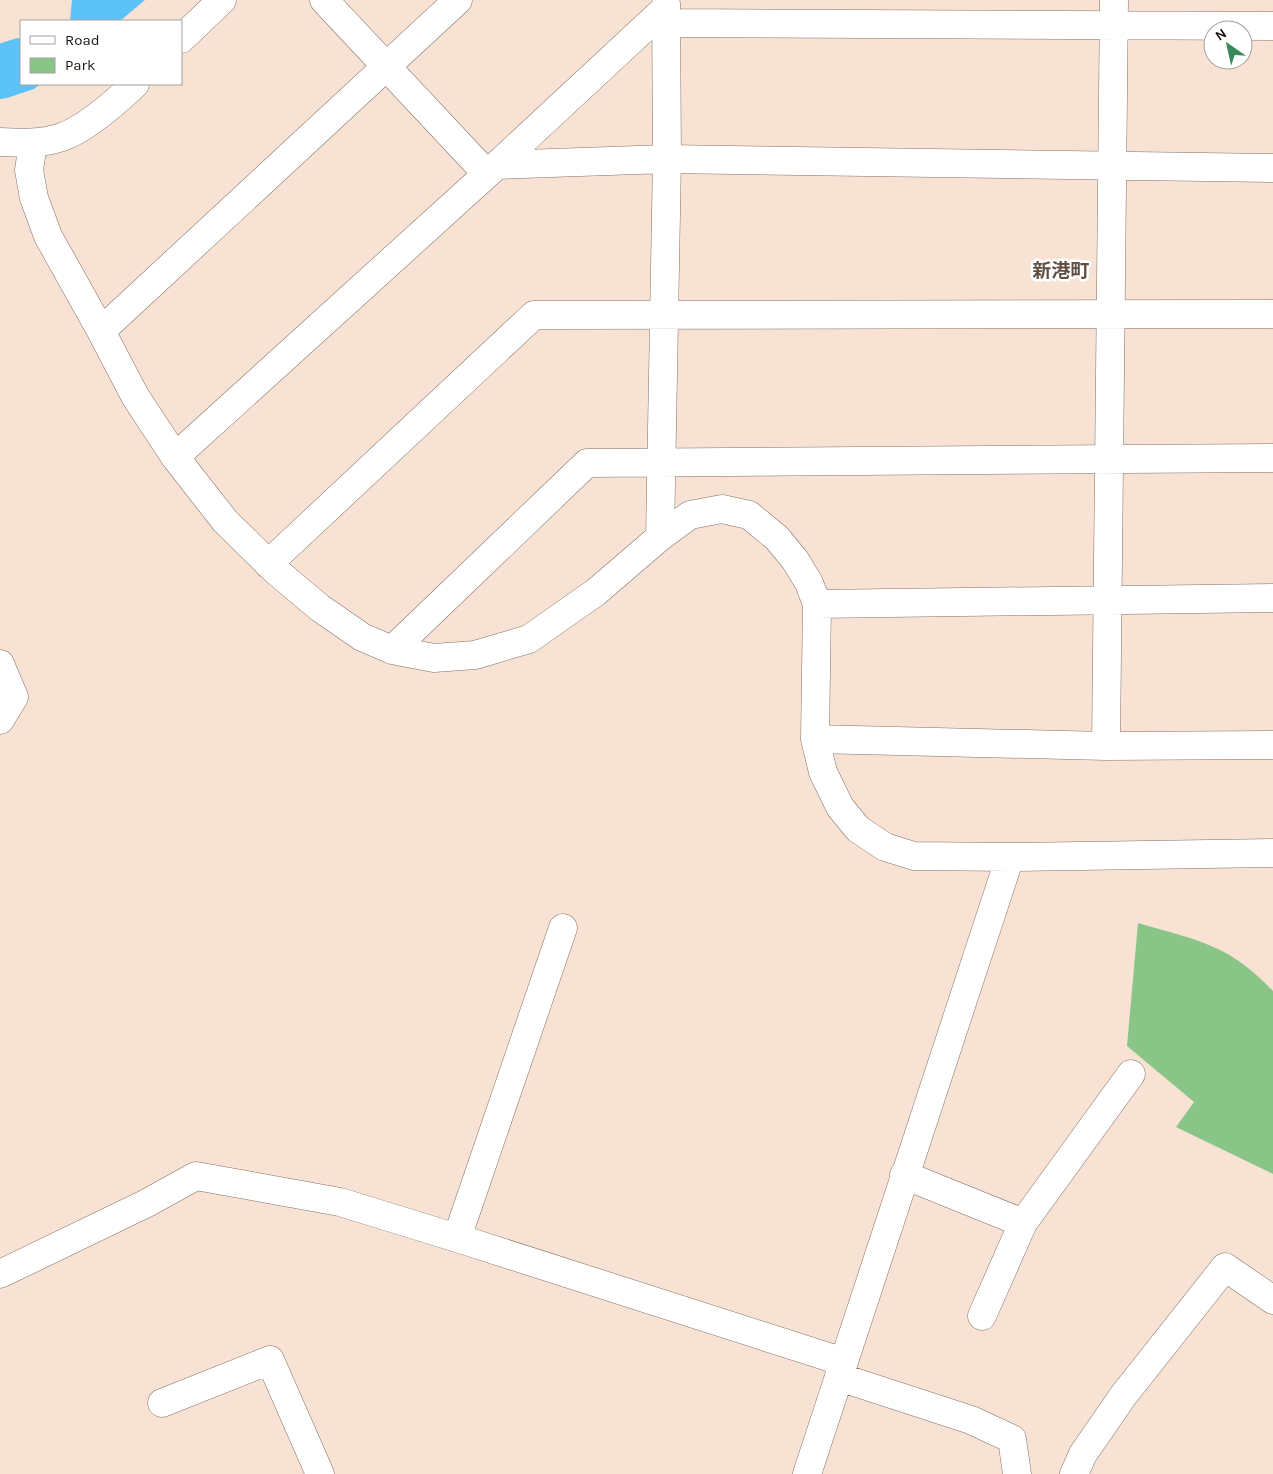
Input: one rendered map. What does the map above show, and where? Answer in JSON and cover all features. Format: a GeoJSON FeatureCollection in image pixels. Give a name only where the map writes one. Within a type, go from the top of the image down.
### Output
{"type":"FeatureCollection","features":[{"type":"Feature","properties":{"kind":"street"},"geometry":{"type":"LineString","coordinates":[[182,39],[222,0]]}},
{"type":"Feature","properties":{"kind":"street"},"geometry":{"type":"LineString","coordinates":[[324,0],[386,66],[492,169],[667,158],[1273,168]]}},
{"type":"Feature","properties":{"kind":"street"},"geometry":{"type":"LineString","coordinates":[[101,331],[458,0]]}},
{"type":"Feature","properties":{"kind":"street"},"geometry":{"type":"LineString","coordinates":[[660,537],[667,158],[666,10]]}},
{"type":"Feature","properties":{"kind":"street"},"geometry":{"type":"LineString","coordinates":[[175,457],[666,10],[1114,13],[1273,26]]}},
{"type":"Feature","properties":{"kind":"street"},"geometry":{"type":"LineString","coordinates":[[1106,746],[1106,600],[1114,13]]}},
{"type":"Feature","properties":{"kind":"street"},"geometry":{"type":"LineString","coordinates":[[0,142],[33,143],[63,137],[118,100],[134,85]]}},
{"type":"Feature","properties":{"kind":"street"},"geometry":{"type":"LineString","coordinates":[[33,143],[29,170],[34,198],[48,236],[135,396],[175,457],[225,521],[268,564],[320,608],[362,638],[392,650],[434,658],[475,655],[529,639],[596,592],[660,537],[690,515],[722,509],[749,515],[776,538],[795,560],[809,583],[818,604],[816,740],[823,772],[840,807],[858,829],[885,847],[914,856],[1010,857],[1273,853]]}},
{"type":"Feature","properties":{"kind":"street"},"geometry":{"type":"LineString","coordinates":[[268,564],[534,315],[1273,314]]}},
{"type":"Feature","properties":{"kind":"street"},"geometry":{"type":"LineString","coordinates":[[392,650],[587,463],[1273,458]]}},
{"type":"Feature","properties":{"kind":"street"},"geometry":{"type":"LineString","coordinates":[[818,604],[1273,598]]}},
{"type":"Feature","properties":{"kind":"street"},"geometry":{"type":"LineString","coordinates":[[0,664],[14,697],[0,720]]}},
{"type":"Feature","properties":{"kind":"street"},"geometry":{"type":"LineString","coordinates":[[816,740],[1106,746],[1273,745]]}},
{"type":"Feature","properties":{"kind":"street"},"geometry":{"type":"LineString","coordinates":[[807,1474],[1010,857]]}},
{"type":"Feature","properties":{"kind":"street"},"geometry":{"type":"LineString","coordinates":[[457,1238],[563,928]]}},
{"type":"Feature","properties":{"kind":"street"},"geometry":{"type":"LineString","coordinates":[[982,1316],[1023,1223],[1132,1074]]}},
{"type":"Feature","properties":{"kind":"street"},"geometry":{"type":"LineString","coordinates":[[904,1175],[1023,1223]]}},
{"type":"Feature","properties":{"kind":"street"},"geometry":{"type":"LineString","coordinates":[[0,1274],[145,1204],[196,1176],[340,1202],[457,1238],[842,1370],[971,1420],[1012,1439],[1017,1474]]}},
{"type":"Feature","properties":{"kind":"street"},"geometry":{"type":"LineString","coordinates":[[1074,1474],[1083,1454],[1123,1396],[1225,1267],[1273,1300]]}},
{"type":"Feature","properties":{"kind":"street"},"geometry":{"type":"LineString","coordinates":[[162,1403],[270,1360],[320,1474]]}},
{"type":"Feature","properties":{"kind":"green space"},"geometry":{"type":"Polygon","coordinates":[[[1138,923],[1192,939],[1222,951],[1249,969],[1273,991],[1273,1174],[1176,1127],[1194,1102],[1127,1046],[1138,923]]]}},
{"type":"Feature","properties":{"kind":"water"},"geometry":{"type":"Polygon","coordinates":[[[72,0],[145,0],[121,20],[70,20],[72,0]]]}},
{"type":"Feature","properties":{"kind":"waterway"},"geometry":{"type":"LineString","coordinates":[[0,72],[20,65]]}},
{"type":"Feature","properties":{"kind":"district","name":"新港町"},"geometry":{"type":"Point","coordinates":[1061,271]}}]}
